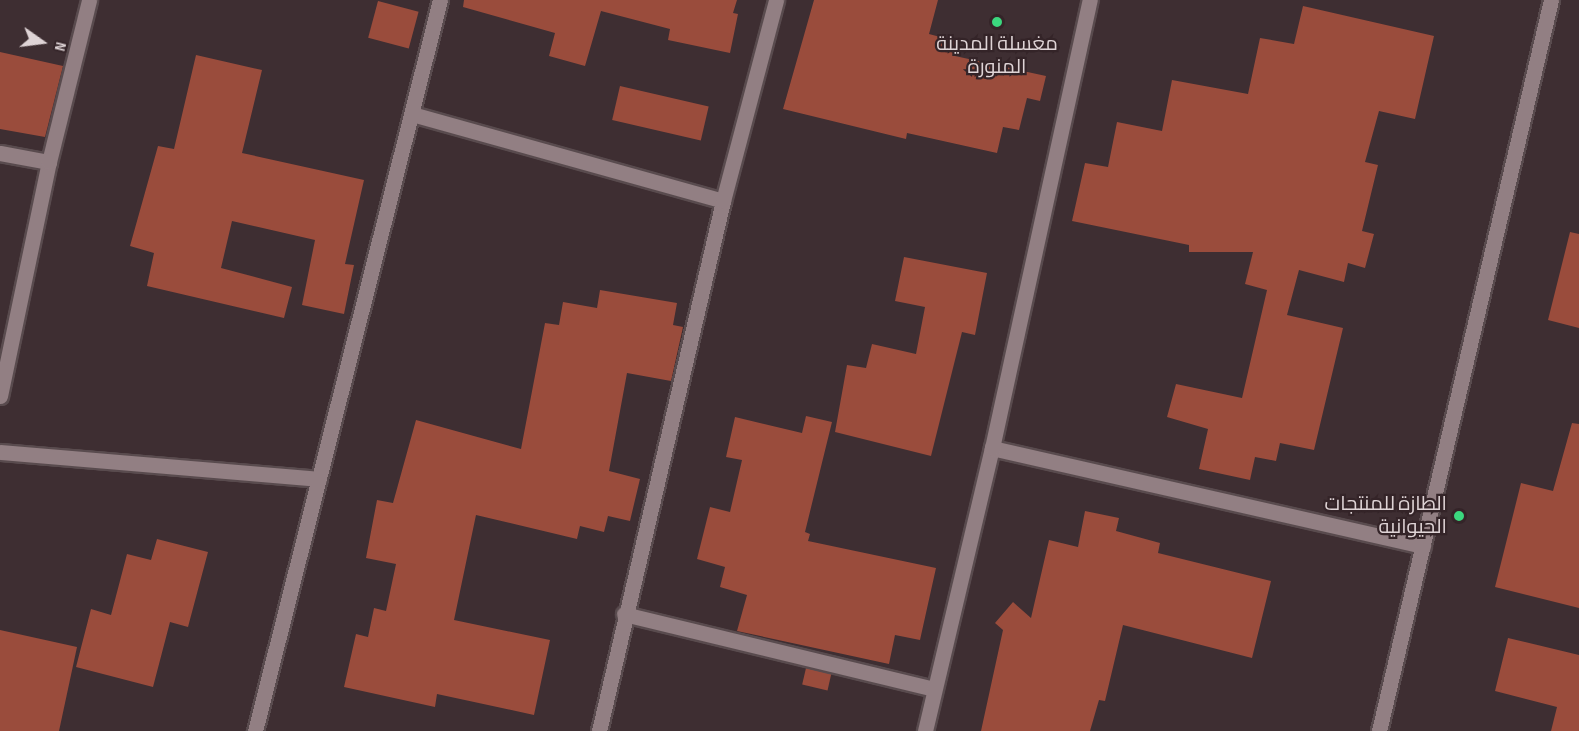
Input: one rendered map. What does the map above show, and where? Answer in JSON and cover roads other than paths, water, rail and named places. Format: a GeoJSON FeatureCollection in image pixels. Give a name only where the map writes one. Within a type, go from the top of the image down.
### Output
{"type":"FeatureCollection","features":[{"type":"Feature","properties":{"kind":"street"},"geometry":{"type":"LineString","coordinates":[[0,396],[49,162],[89,0]]}},
{"type":"Feature","properties":{"kind":"street"},"geometry":{"type":"LineString","coordinates":[[255,731],[440,0]]}},
{"type":"Feature","properties":{"kind":"street"},"geometry":{"type":"LineString","coordinates":[[599,731],[624,614],[723,201],[776,0]]}},
{"type":"Feature","properties":{"kind":"street"},"geometry":{"type":"LineString","coordinates":[[925,731],[933,689],[992,448],[1090,0]]}},
{"type":"Feature","properties":{"kind":"street"},"geometry":{"type":"LineString","coordinates":[[1379,731],[1551,0]]}},
{"type":"Feature","properties":{"kind":"street"},"geometry":{"type":"LineString","coordinates":[[412,114],[723,201]]}},
{"type":"Feature","properties":{"kind":"street"},"geometry":{"type":"LineString","coordinates":[[0,153],[49,162]]}},
{"type":"Feature","properties":{"kind":"street"},"geometry":{"type":"LineString","coordinates":[[992,448],[1423,546]]}},
{"type":"Feature","properties":{"kind":"street"},"geometry":{"type":"LineString","coordinates":[[0,452],[319,479]]}},
{"type":"Feature","properties":{"kind":"street"},"geometry":{"type":"LineString","coordinates":[[624,614],[933,689]]}},
{"type":"Feature","properties":{"kind":"place","name":"مغسلة المدينة المنورة"},"geometry":{"type":"Point","coordinates":[997,22]}},
{"type":"Feature","properties":{"kind":"place","name":"الطازة للمنتجات الحيوانية"},"geometry":{"type":"Point","coordinates":[1459,516]}}]}
